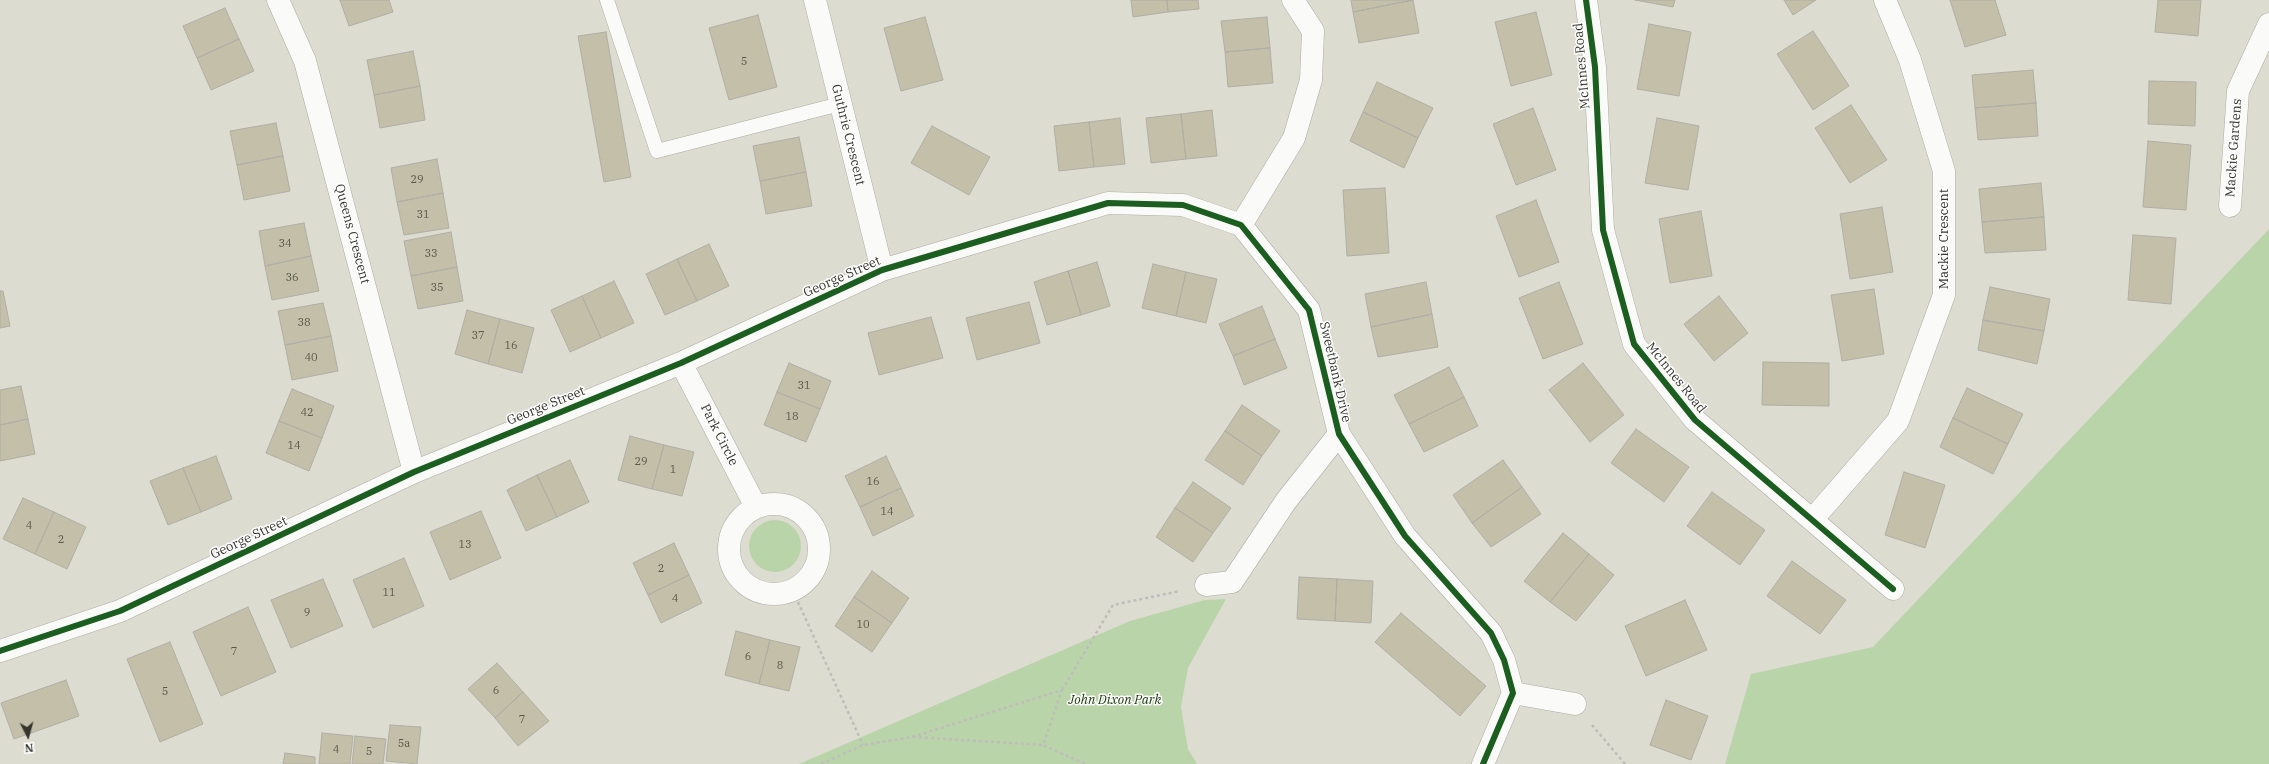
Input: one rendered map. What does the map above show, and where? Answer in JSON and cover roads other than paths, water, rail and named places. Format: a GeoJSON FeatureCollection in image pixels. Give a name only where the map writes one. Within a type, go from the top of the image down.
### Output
{"type":"FeatureCollection","features":[{"type":"Feature","properties":{"kind":"street","name":"Queens Crescent"},"geometry":{"type":"LineString","coordinates":[[278,0],[305,61],[414,472]]}},
{"type":"Feature","properties":{"kind":"street","name":"Guthrie Crescent"},"geometry":{"type":"LineString","coordinates":[[814,0],[882,270]]}},
{"type":"Feature","properties":{"kind":"street"},"geometry":{"type":"LineString","coordinates":[[1241,225],[1294,138],[1311,80],[1313,31],[1293,0]]}},
{"type":"Feature","properties":{"kind":"street","name":"McInnes Road"},"geometry":{"type":"LineString","coordinates":[[1586,0],[1595,67],[1603,230],[1634,344],[1695,420],[1893,589]]}},
{"type":"Feature","properties":{"kind":"street","name":"Mackie Crescent"},"geometry":{"type":"LineString","coordinates":[[1812,520],[1898,421],[1944,295],[1944,171],[1910,60],[1885,0]]}},
{"type":"Feature","properties":{"kind":"street","name":"Mackie Gardens"},"geometry":{"type":"LineString","coordinates":[[2230,206],[2238,91],[2269,24]]}},
{"type":"Feature","properties":{"kind":"street","name":"George Street"},"geometry":{"type":"LineString","coordinates":[[0,651],[120,611],[414,472],[681,363],[882,270],[1108,203],[1183,205],[1241,225]]}},
{"type":"Feature","properties":{"kind":"street","name":"Sweetbank Drive"},"geometry":{"type":"LineString","coordinates":[[1241,225],[1309,310],[1339,434],[1405,536],[1491,633],[1504,660],[1513,693]]}},
{"type":"Feature","properties":{"kind":"street","name":"Park Circle"},"geometry":{"type":"LineString","coordinates":[[681,363],[756,507]]}},
{"type":"Feature","properties":{"kind":"street","name":"Sweetbank Drive"},"geometry":{"type":"LineString","coordinates":[[1206,585],[1232,582],[1286,501],[1339,434]]}},
{"type":"Feature","properties":{"kind":"street"},"geometry":{"type":"LineString","coordinates":[[778,504],[801,512],[810,522],[819,541],[819,554],[815,568],[807,581],[793,591],[778,595],[763,594],[746,586],[734,572],[728,552],[729,538],[740,518],[756,507],[778,504]]}},
{"type":"Feature","properties":{"kind":"street"},"geometry":{"type":"LineString","coordinates":[[1483,764],[1513,693],[1575,704]]}},
{"type":"Feature","properties":{"kind":"lane"},"geometry":{"type":"LineString","coordinates":[[607,0],[657,151],[840,104]]}},
{"type":"Feature","properties":{"kind":"park label","name":"John Dixon Park"},"geometry":{"type":"Point","coordinates":[1115,700]}}]}
